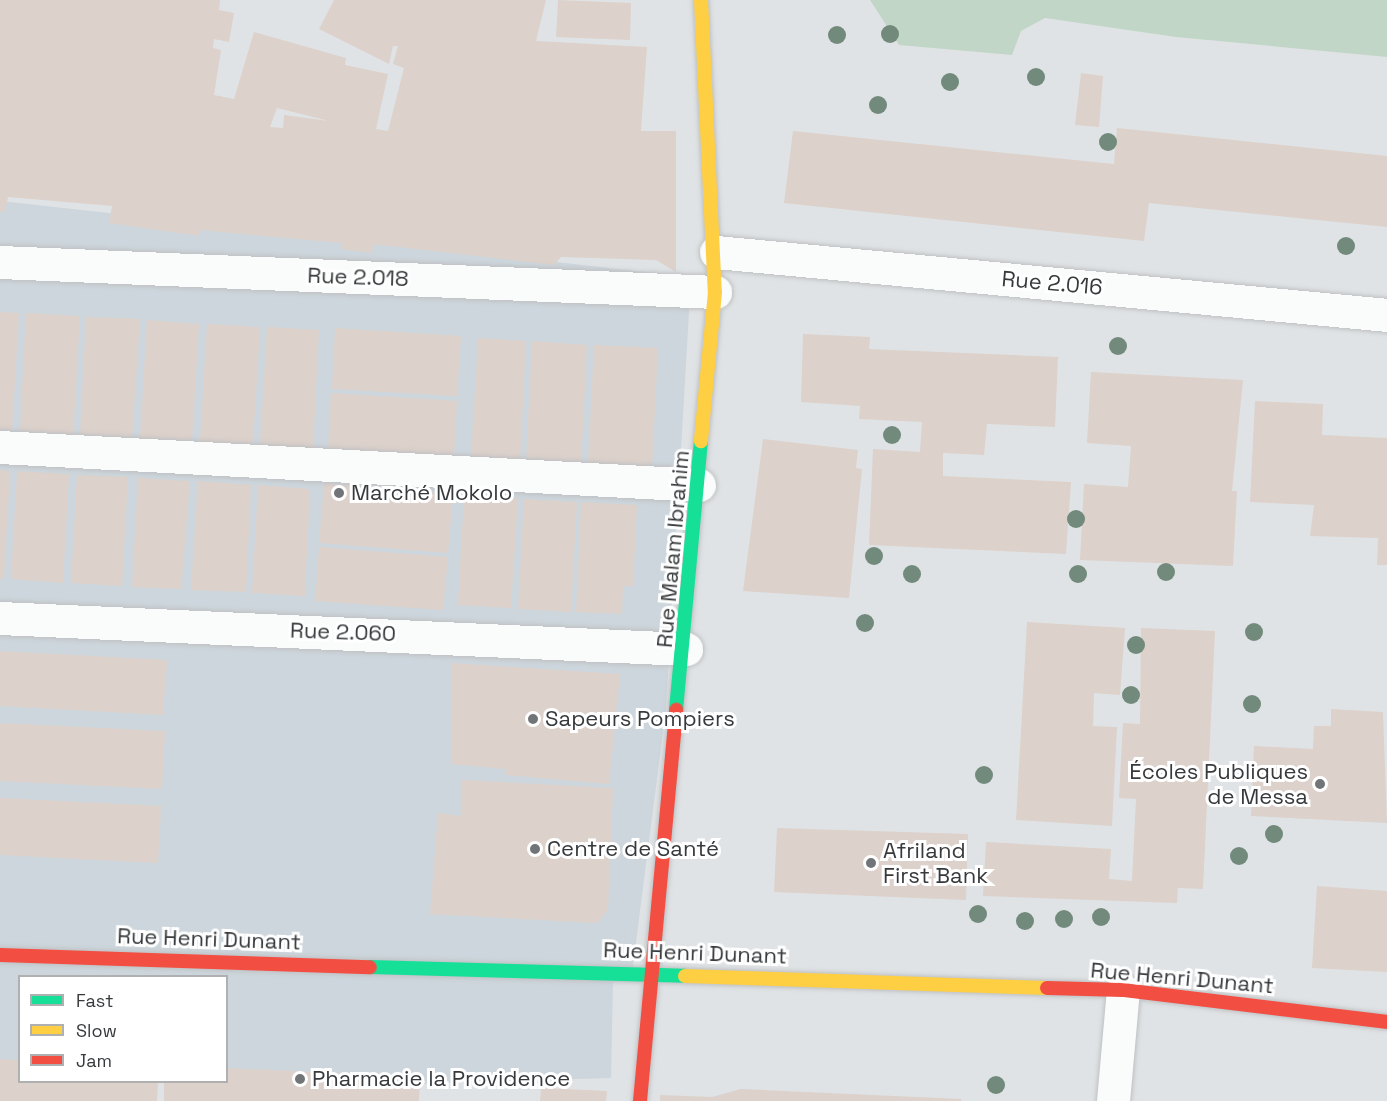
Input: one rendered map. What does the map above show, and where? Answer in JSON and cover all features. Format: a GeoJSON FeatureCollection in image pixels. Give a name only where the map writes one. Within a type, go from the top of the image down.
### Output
{"type":"FeatureCollection","features":[{"type":"Feature","properties":{"kind":"main road","name":"Rue Malam Ibrahim"},"geometry":{"type":"LineString","coordinates":[[640,1101],[686,649],[715,292],[716,252],[701,0]]}},
{"type":"Feature","properties":{"kind":"main road","name":"Rue Henri Dunant"},"geometry":{"type":"LineString","coordinates":[[0,954],[654,972],[1123,990],[1387,1022]]}},
{"type":"Feature","properties":{"kind":"street","name":"Rue 2.016"},"geometry":{"type":"LineString","coordinates":[[716,252],[1387,315]]}},
{"type":"Feature","properties":{"kind":"street","name":"Rue 2.018"},"geometry":{"type":"LineString","coordinates":[[0,262],[715,292]]}},
{"type":"Feature","properties":{"kind":"street"},"geometry":{"type":"LineString","coordinates":[[0,447],[699,485]]}},
{"type":"Feature","properties":{"kind":"street","name":"Rue 2.060"},"geometry":{"type":"LineString","coordinates":[[0,618],[686,649]]}},
{"type":"Feature","properties":{"kind":"street"},"geometry":{"type":"LineString","coordinates":[[1113,1101],[1123,990]]}},
{"type":"Feature","properties":{"kind":"shaded area","name":"Marché Mokolo"},"geometry":{"type":"Polygon","coordinates":[[[0,201],[691,277],[666,709],[631,981],[613,982],[611,1078],[426,1084],[228,1078],[228,975],[18,975],[18,1072],[0,1072],[0,201]]]}},
{"type":"Feature","properties":{"kind":"green space"},"geometry":{"type":"Polygon","coordinates":[[[870,0],[1387,0],[1387,57],[1176,37],[1045,18],[1021,31],[1012,55],[899,45],[870,0]]]}},
{"type":"Feature","properties":{"kind":"building"},"geometry":{"type":"Polygon","coordinates":[[[0,0],[220,0],[219,10],[234,13],[229,42],[214,39],[213,48],[221,50],[214,95],[234,99],[254,32],[346,58],[345,65],[388,74],[376,129],[388,131],[404,68],[393,64],[398,46],[393,46],[389,64],[319,29],[334,0],[546,0],[536,41],[647,47],[641,131],[676,131],[676,272],[656,260],[561,257],[554,265],[373,244],[372,253],[341,249],[342,243],[200,230],[200,236],[109,223],[112,206],[8,197],[5,212],[0,211],[0,0]],[[277,108],[270,127],[283,128],[284,115],[329,121],[277,108]]]}},
{"type":"Feature","properties":{"kind":"building"},"geometry":{"type":"Polygon","coordinates":[[[558,0],[631,3],[630,40],[556,37],[558,0]]]}},
{"type":"Feature","properties":{"kind":"building"},"geometry":{"type":"Polygon","coordinates":[[[1081,73],[1103,76],[1099,127],[1075,125],[1081,73]]]}},
{"type":"Feature","properties":{"kind":"building"},"geometry":{"type":"Polygon","coordinates":[[[1117,128],[1387,156],[1387,227],[1149,203],[1144,241],[784,203],[793,131],[1114,164],[1117,128]]]}},
{"type":"Feature","properties":{"kind":"building"},"geometry":{"type":"Polygon","coordinates":[[[0,312],[19,313],[12,431],[0,430],[0,312]]]}},
{"type":"Feature","properties":{"kind":"building"},"geometry":{"type":"Polygon","coordinates":[[[26,313],[80,316],[73,435],[20,431],[26,313]]]}},
{"type":"Feature","properties":{"kind":"building"},"geometry":{"type":"Polygon","coordinates":[[[86,317],[140,319],[132,438],[80,435],[86,317]]]}},
{"type":"Feature","properties":{"kind":"building"},"geometry":{"type":"Polygon","coordinates":[[[147,320],[199,324],[192,441],[140,439],[147,320]]]}},
{"type":"Feature","properties":{"kind":"building"},"geometry":{"type":"Polygon","coordinates":[[[207,324],[260,327],[253,444],[200,442],[207,324]]]}},
{"type":"Feature","properties":{"kind":"building"},"geometry":{"type":"Polygon","coordinates":[[[267,327],[319,330],[313,449],[260,445],[267,327]]]}},
{"type":"Feature","properties":{"kind":"building"},"geometry":{"type":"Polygon","coordinates":[[[335,328],[461,336],[457,396],[332,389],[335,328]]]}},
{"type":"Feature","properties":{"kind":"building"},"geometry":{"type":"Polygon","coordinates":[[[803,334],[870,337],[869,349],[1058,357],[1055,427],[987,424],[984,455],[943,453],[943,476],[1071,482],[1066,554],[869,545],[873,449],[920,452],[922,422],[859,419],[860,406],[801,402],[803,334]]]}},
{"type":"Feature","properties":{"kind":"building"},"geometry":{"type":"Polygon","coordinates":[[[478,338],[526,341],[520,462],[471,458],[478,338]]]}},
{"type":"Feature","properties":{"kind":"building"},"geometry":{"type":"Polygon","coordinates":[[[532,341],[587,345],[581,465],[526,462],[532,341]]]}},
{"type":"Feature","properties":{"kind":"building"},"geometry":{"type":"Polygon","coordinates":[[[594,345],[658,348],[652,468],[588,465],[594,345]]]}},
{"type":"Feature","properties":{"kind":"building"},"geometry":{"type":"Polygon","coordinates":[[[1091,372],[1243,380],[1232,491],[1237,491],[1233,566],[1080,560],[1084,484],[1128,487],[1131,446],[1087,443],[1091,372]]]}},
{"type":"Feature","properties":{"kind":"building"},"geometry":{"type":"Polygon","coordinates":[[[331,393],[457,401],[454,458],[328,452],[331,393]]]}},
{"type":"Feature","properties":{"kind":"building"},"geometry":{"type":"Polygon","coordinates":[[[1255,401],[1323,404],[1322,435],[1387,438],[1387,565],[1377,565],[1378,538],[1310,536],[1314,505],[1250,502],[1255,401]]]}},
{"type":"Feature","properties":{"kind":"building"},"geometry":{"type":"Polygon","coordinates":[[[763,439],[858,450],[856,468],[862,469],[849,598],[743,591],[763,439]]]}},
{"type":"Feature","properties":{"kind":"building"},"geometry":{"type":"Polygon","coordinates":[[[0,470],[10,471],[4,579],[0,579],[0,470]]]}},
{"type":"Feature","properties":{"kind":"building"},"geometry":{"type":"Polygon","coordinates":[[[17,471],[69,474],[63,583],[11,579],[17,471]]]}},
{"type":"Feature","properties":{"kind":"building"},"geometry":{"type":"Polygon","coordinates":[[[77,475],[128,477],[122,586],[71,583],[77,475]]]}},
{"type":"Feature","properties":{"kind":"building"},"geometry":{"type":"Polygon","coordinates":[[[138,478],[190,481],[181,589],[132,587],[138,478]]]}},
{"type":"Feature","properties":{"kind":"building"},"geometry":{"type":"Polygon","coordinates":[[[198,481],[251,485],[246,592],[191,590],[198,481]]]}},
{"type":"Feature","properties":{"kind":"building"},"geometry":{"type":"Polygon","coordinates":[[[324,483],[453,494],[448,553],[319,543],[324,483]]]}},
{"type":"Feature","properties":{"kind":"building"},"geometry":{"type":"Polygon","coordinates":[[[258,485],[310,489],[305,596],[252,593],[258,485]]]}},
{"type":"Feature","properties":{"kind":"building"},"geometry":{"type":"Polygon","coordinates":[[[464,496],[518,498],[511,608],[458,605],[464,496]]]}},
{"type":"Feature","properties":{"kind":"building"},"geometry":{"type":"Polygon","coordinates":[[[524,499],[577,502],[571,612],[518,609],[524,499]]]}},
{"type":"Feature","properties":{"kind":"building"},"geometry":{"type":"Polygon","coordinates":[[[581,502],[637,505],[633,586],[623,586],[622,614],[576,612],[581,502]]]}},
{"type":"Feature","properties":{"kind":"building"},"geometry":{"type":"Polygon","coordinates":[[[319,547],[448,557],[443,610],[315,601],[319,547]]]}},
{"type":"Feature","properties":{"kind":"building"},"geometry":{"type":"Polygon","coordinates":[[[1027,622],[1125,628],[1120,695],[1094,693],[1093,726],[1117,727],[1112,826],[1016,820],[1027,622]]]}},
{"type":"Feature","properties":{"kind":"building"},"geometry":{"type":"Polygon","coordinates":[[[1141,628],[1215,631],[1203,889],[1178,888],[1177,903],[983,896],[986,842],[1111,849],[1109,879],[1132,881],[1136,799],[1119,798],[1123,723],[1140,724],[1141,628]]]}},
{"type":"Feature","properties":{"kind":"building"},"geometry":{"type":"Polygon","coordinates":[[[0,651],[167,660],[163,715],[0,706],[0,651]]]}},
{"type":"Feature","properties":{"kind":"building","name":"Sapeurs Pompiers"},"geometry":{"type":"Polygon","coordinates":[[[452,663],[620,674],[609,784],[505,775],[506,769],[451,764],[452,663]]]}},
{"type":"Feature","properties":{"kind":"building","name":"Écoles Publiques de Messa"},"geometry":{"type":"Polygon","coordinates":[[[1331,709],[1383,712],[1387,823],[1251,816],[1254,746],[1313,749],[1314,726],[1331,726],[1331,709]]]}},
{"type":"Feature","properties":{"kind":"building"},"geometry":{"type":"Polygon","coordinates":[[[0,723],[165,731],[162,789],[0,781],[0,723]]]}},
{"type":"Feature","properties":{"kind":"building","name":"Centre de Santé"},"geometry":{"type":"Polygon","coordinates":[[[462,780],[613,788],[608,910],[597,923],[430,914],[438,813],[461,816],[462,780]]]}},
{"type":"Feature","properties":{"kind":"building"},"geometry":{"type":"Polygon","coordinates":[[[0,798],[161,806],[158,863],[0,855],[0,798]]]}},
{"type":"Feature","properties":{"kind":"building","name":"Afriland First Bank"},"geometry":{"type":"Polygon","coordinates":[[[777,828],[968,834],[966,900],[774,892],[777,828]]]}},
{"type":"Feature","properties":{"kind":"building"},"geometry":{"type":"Polygon","coordinates":[[[1317,886],[1387,891],[1387,972],[1312,968],[1317,886]]]}},
{"type":"Feature","properties":{"kind":"building"},"geometry":{"type":"Polygon","coordinates":[[[0,1059],[18,1060],[18,1083],[158,1083],[157,1101],[0,1101],[0,1059]]]}},
{"type":"Feature","properties":{"kind":"building"},"geometry":{"type":"Polygon","coordinates":[[[228,1068],[420,1077],[419,1101],[164,1101],[164,1083],[228,1083],[228,1068]]]}},
{"type":"Feature","properties":{"kind":"building"},"geometry":{"type":"Polygon","coordinates":[[[541,1088],[607,1091],[606,1101],[540,1101],[541,1088]]]}},
{"type":"Feature","properties":{"kind":"building"},"geometry":{"type":"Polygon","coordinates":[[[741,1089],[961,1099],[961,1101],[660,1101],[660,1095],[712,1097],[741,1089]]]}},
{"type":"Feature","properties":{"kind":"traffic: fast"},"geometry":{"type":"LineString","coordinates":[[676,710],[701,441]]}},
{"type":"Feature","properties":{"kind":"traffic: fast"},"geometry":{"type":"LineString","coordinates":[[370,967],[685,976]]}},
{"type":"Feature","properties":{"kind":"traffic: slow"},"geometry":{"type":"LineString","coordinates":[[701,0],[715,292],[701,441]]}},
{"type":"Feature","properties":{"kind":"traffic: slow"},"geometry":{"type":"LineString","coordinates":[[685,976],[1047,988]]}},
{"type":"Feature","properties":{"kind":"traffic: jam"},"geometry":{"type":"LineString","coordinates":[[640,1101],[676,710]]}},
{"type":"Feature","properties":{"kind":"traffic: jam"},"geometry":{"type":"LineString","coordinates":[[0,955],[370,967]]}},
{"type":"Feature","properties":{"kind":"traffic: jam"},"geometry":{"type":"LineString","coordinates":[[1047,988],[1123,990],[1387,1022]]}},
{"type":"Feature","properties":{"kind":"place","name":"Marché Mokolo"},"geometry":{"type":"Point","coordinates":[339,493]}},
{"type":"Feature","properties":{"kind":"place","name":"Sapeurs Pompiers"},"geometry":{"type":"Point","coordinates":[533,719]}},
{"type":"Feature","properties":{"kind":"place","name":"Écoles Publiques de Messa"},"geometry":{"type":"Point","coordinates":[1320,784]}},
{"type":"Feature","properties":{"kind":"place","name":"Centre de Santé"},"geometry":{"type":"Point","coordinates":[535,849]}},
{"type":"Feature","properties":{"kind":"place","name":"Afriland First Bank"},"geometry":{"type":"Point","coordinates":[871,863]}},
{"type":"Feature","properties":{"kind":"place","name":"Pharmacie la Providence"},"geometry":{"type":"Point","coordinates":[300,1079]}}]}
